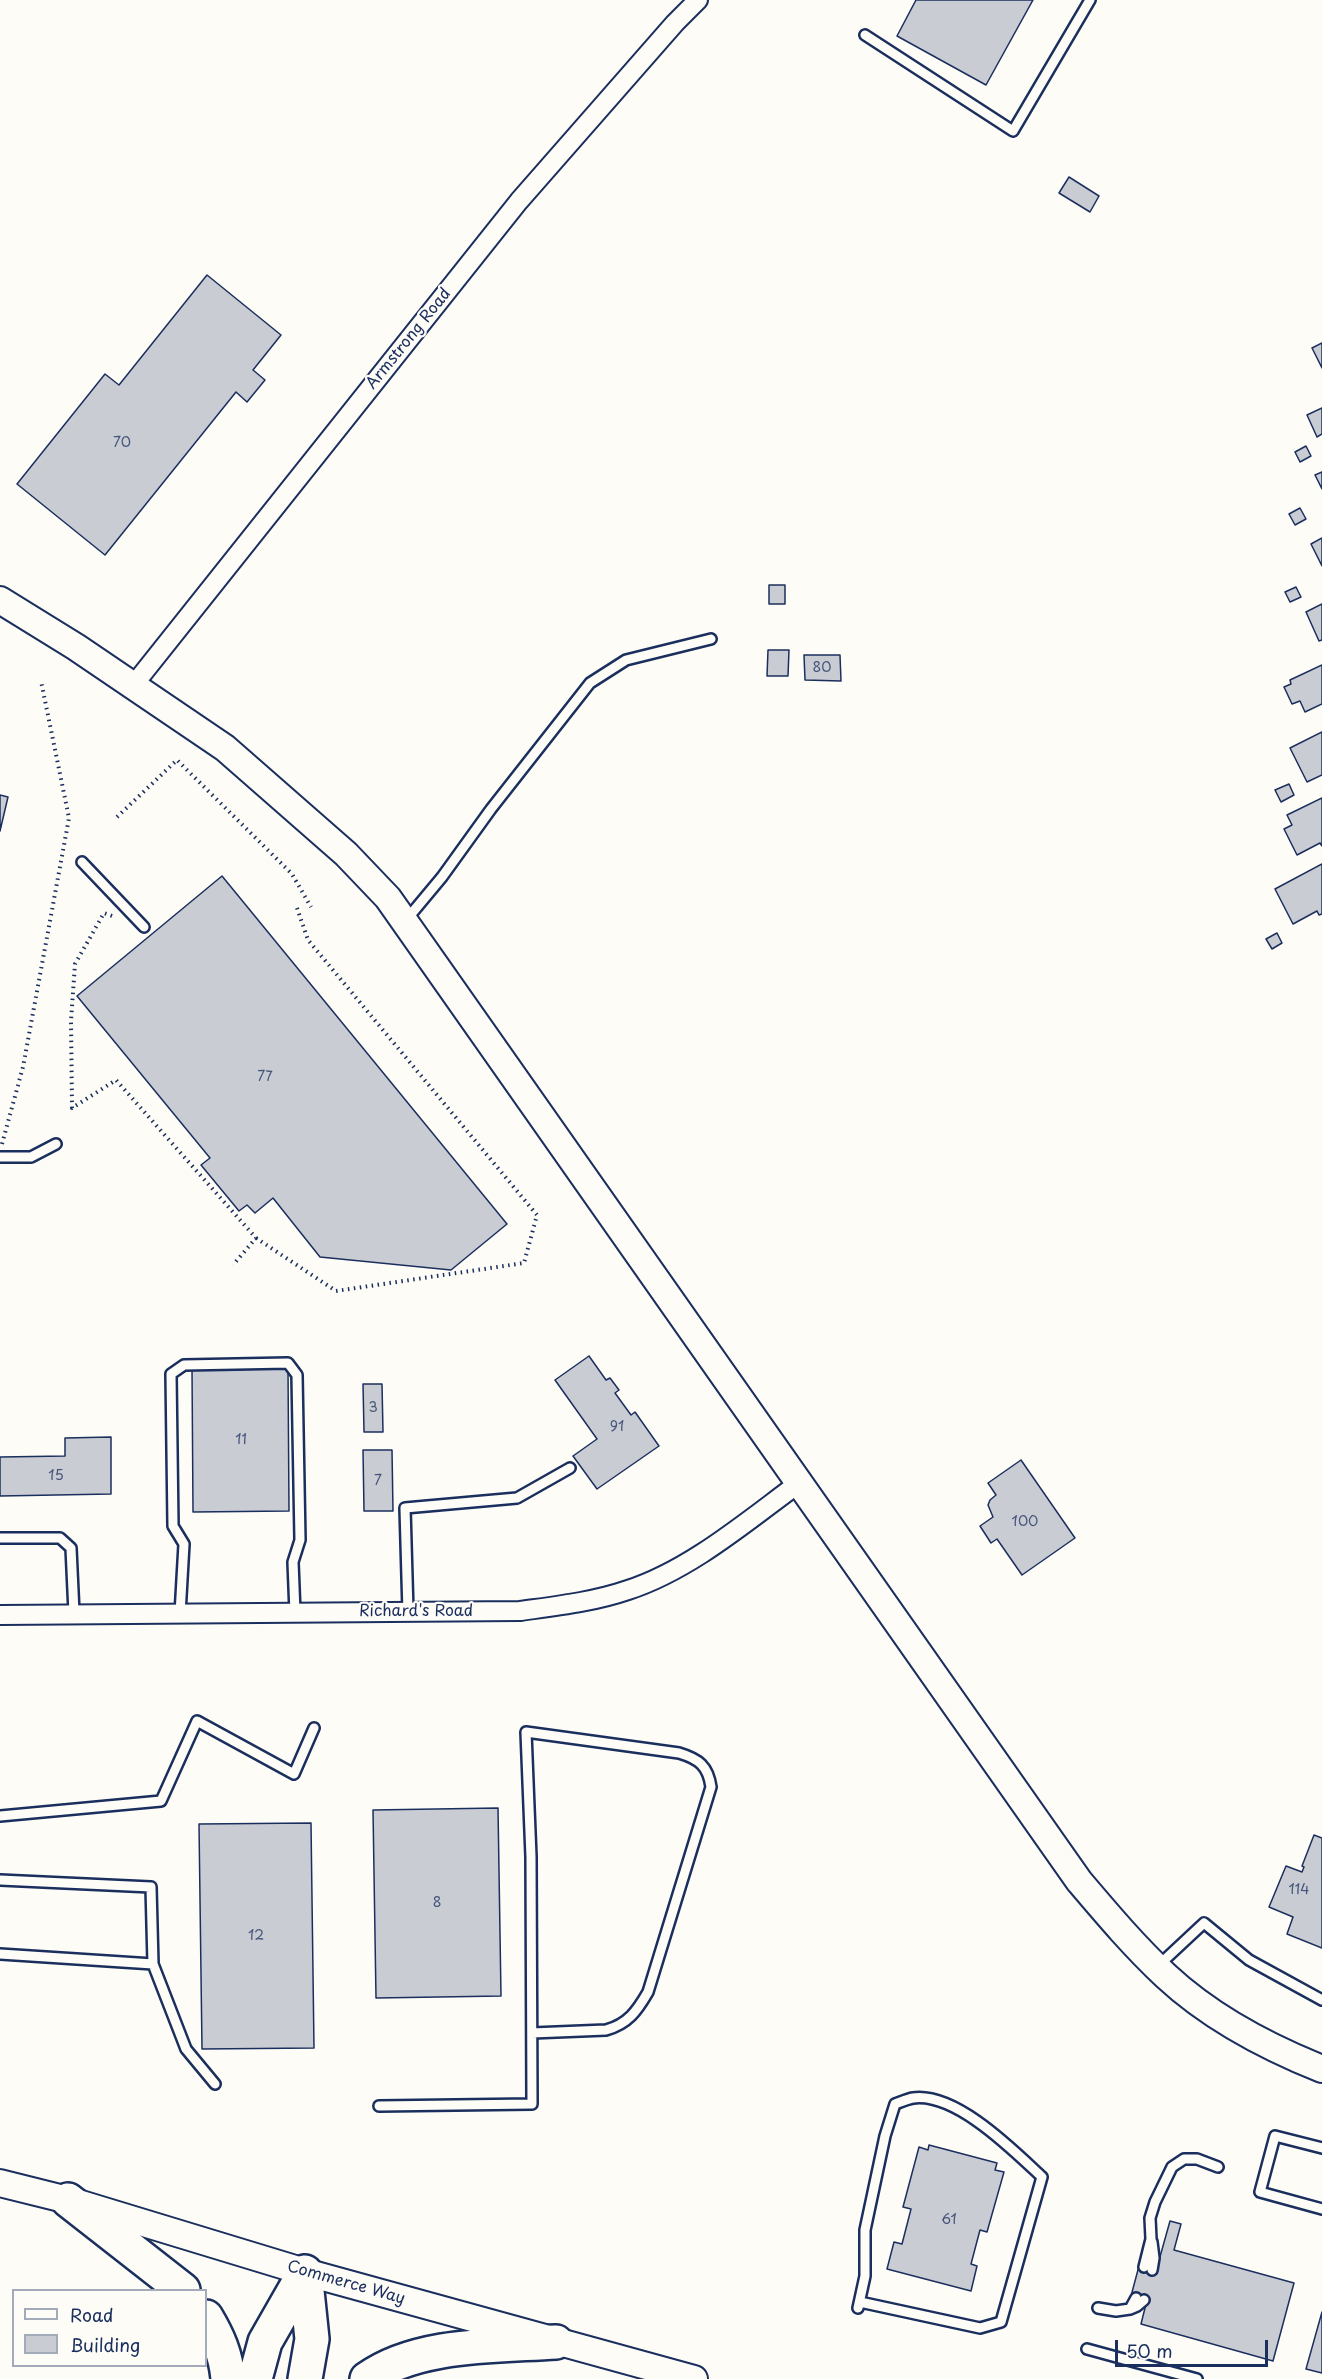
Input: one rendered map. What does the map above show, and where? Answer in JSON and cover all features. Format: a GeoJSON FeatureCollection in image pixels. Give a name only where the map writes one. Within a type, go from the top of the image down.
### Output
{"type":"FeatureCollection","features":[{"type":"Feature","properties":{"kind":"highway"},"geometry":{"type":"LineString","coordinates":[[68,2200],[182,2289]]}},
{"type":"Feature","properties":{"kind":"highway"},"geometry":{"type":"LineString","coordinates":[[255,2379],[264,2342],[305,2272]]}},
{"type":"Feature","properties":{"kind":"highway"},"geometry":{"type":"LineString","coordinates":[[305,2272],[312,2339],[305,2379]]}},
{"type":"Feature","properties":{"kind":"highway"},"geometry":{"type":"LineString","coordinates":[[207,2319],[220,2340],[228,2379]]}},
{"type":"Feature","properties":{"kind":"highway"},"geometry":{"type":"LineString","coordinates":[[367,2379],[409,2359],[450,2350],[555,2342]]}},
{"type":"Feature","properties":{"kind":"street","name":"Armstrong Road"},"geometry":{"type":"LineString","coordinates":[[132,687],[519,201],[675,23],[698,0]]}},
{"type":"Feature","properties":{"kind":"street"},"geometry":{"type":"LineString","coordinates":[[0,600],[76,647],[225,748],[346,854],[388,898],[1079,1881],[1123,1934],[1157,1967],[1215,2014],[1263,2042],[1322,2069]]}},
{"type":"Feature","properties":{"kind":"street","name":"Richard's Road"},"geometry":{"type":"LineString","coordinates":[[0,1615],[520,1611],[585,1601],[629,1590],[669,1572],[719,1542],[799,1484]]}},
{"type":"Feature","properties":{"kind":"street","name":"Commerce Way"},"geometry":{"type":"LineString","coordinates":[[0,2183],[68,2200],[305,2272],[694,2379]]}},
{"type":"Feature","properties":{"kind":"lane"},"geometry":{"type":"LineString","coordinates":[[865,35],[1013,131],[1090,0]]}},
{"type":"Feature","properties":{"kind":"lane"},"geometry":{"type":"LineString","coordinates":[[405,921],[442,877],[491,809],[590,683],[626,660],[711,639]]}},
{"type":"Feature","properties":{"kind":"lane"},"geometry":{"type":"LineString","coordinates":[[82,862],[144,927]]}},
{"type":"Feature","properties":{"kind":"lane"},"geometry":{"type":"LineString","coordinates":[[0,1157],[31,1157],[56,1144]]}},
{"type":"Feature","properties":{"kind":"lane"},"geometry":{"type":"LineString","coordinates":[[180,1614],[184,1544],[173,1526],[171,1374],[184,1365],[288,1363],[297,1376],[300,1540],[293,1562],[296,1613]]}},
{"type":"Feature","properties":{"kind":"lane"},"geometry":{"type":"LineString","coordinates":[[408,1612],[405,1508],[517,1498],[570,1468]]}},
{"type":"Feature","properties":{"kind":"lane"},"geometry":{"type":"LineString","coordinates":[[0,1538],[60,1538],[71,1548],[74,1613]]}},
{"type":"Feature","properties":{"kind":"lane"},"geometry":{"type":"LineString","coordinates":[[0,1816],[161,1801],[197,1721],[294,1773],[314,1728]]}},
{"type":"Feature","properties":{"kind":"lane"},"geometry":{"type":"LineString","coordinates":[[379,2106],[532,2104],[531,1857],[526,1732],[679,1753],[694,1758],[705,1767],[711,1787],[648,1992],[633,2016],[616,2028],[532,2033]]}},
{"type":"Feature","properties":{"kind":"lane"},"geometry":{"type":"LineString","coordinates":[[0,1880],[152,1887],[153,1964],[186,2049],[215,2084]]}},
{"type":"Feature","properties":{"kind":"lane"},"geometry":{"type":"LineString","coordinates":[[1157,1967],[1204,1923],[1249,1960],[1322,2000]]}},
{"type":"Feature","properties":{"kind":"lane"},"geometry":{"type":"LineString","coordinates":[[0,1954],[153,1964]]}},
{"type":"Feature","properties":{"kind":"lane"},"geometry":{"type":"LineString","coordinates":[[915,2098],[942,2102],[989,2128],[1042,2177],[1001,2322],[980,2328],[859,2305],[865,2276],[865,2230],[885,2136],[895,2104],[915,2098]]}},
{"type":"Feature","properties":{"kind":"lane"},"geometry":{"type":"LineString","coordinates":[[1322,2148],[1275,2136],[1260,2192],[1322,2209]]}},
{"type":"Feature","properties":{"kind":"lane"},"geometry":{"type":"LineString","coordinates":[[1148,2269],[1154,2258],[1150,2218],[1172,2167],[1184,2159],[1197,2159],[1218,2167]]}},
{"type":"Feature","properties":{"kind":"lane"},"geometry":{"type":"LineString","coordinates":[[1098,2308],[1116,2311],[1130,2309],[1137,2307],[1140,2299]]}},
{"type":"Feature","properties":{"kind":"lane"},"geometry":{"type":"LineString","coordinates":[[1087,2349],[1197,2379]]}},
{"type":"Feature","properties":{"kind":"path"},"geometry":{"type":"LineString","coordinates":[[0,1150],[23,1067],[69,818],[41,681]]}},
{"type":"Feature","properties":{"kind":"path"},"geometry":{"type":"LineString","coordinates":[[117,817],[177,760],[292,874],[311,908]]}},
{"type":"Feature","properties":{"kind":"path"},"geometry":{"type":"LineString","coordinates":[[144,927],[104,913],[75,964],[71,1021],[72,1108],[116,1080],[256,1238],[336,1291],[524,1263],[537,1215],[308,940],[297,908]]}},
{"type":"Feature","properties":{"kind":"path"},"geometry":{"type":"LineString","coordinates":[[233,1265],[256,1238]]}},
{"type":"Feature","properties":{"kind":"building"},"geometry":{"type":"Polygon","coordinates":[[[916,0],[1033,0],[986,85],[897,36],[916,0]]]}},
{"type":"Feature","properties":{"kind":"building"},"geometry":{"type":"Polygon","coordinates":[[[1069,177],[1099,196],[1090,212],[1059,193],[1069,177]]]}},
{"type":"Feature","properties":{"kind":"building"},"geometry":{"type":"Polygon","coordinates":[[[207,275],[281,335],[253,370],[265,380],[247,402],[236,392],[105,555],[17,484],[105,374],[119,385],[207,275]]]}},
{"type":"Feature","properties":{"kind":"building"},"geometry":{"type":"Polygon","coordinates":[[[1322,343],[1322,368],[1312,348],[1322,343]]]}},
{"type":"Feature","properties":{"kind":"building"},"geometry":{"type":"Polygon","coordinates":[[[1322,408],[1322,434],[1317,437],[1307,415],[1322,408]]]}},
{"type":"Feature","properties":{"kind":"building"},"geometry":{"type":"Polygon","coordinates":[[[1306,446],[1311,456],[1300,462],[1295,452],[1306,446]]]}},
{"type":"Feature","properties":{"kind":"building"},"geometry":{"type":"Polygon","coordinates":[[[1322,472],[1322,489],[1315,475],[1322,472]]]}},
{"type":"Feature","properties":{"kind":"building"},"geometry":{"type":"Polygon","coordinates":[[[1300,508],[1306,519],[1295,525],[1289,514],[1300,508]]]}},
{"type":"Feature","properties":{"kind":"building"},"geometry":{"type":"Polygon","coordinates":[[[1322,538],[1322,566],[1311,544],[1322,538]]]}},
{"type":"Feature","properties":{"kind":"building"},"geometry":{"type":"Polygon","coordinates":[[[769,585],[785,585],[785,604],[769,604],[769,585]]]}},
{"type":"Feature","properties":{"kind":"building"},"geometry":{"type":"Polygon","coordinates":[[[1296,587],[1301,597],[1290,602],[1285,592],[1296,587]]]}},
{"type":"Feature","properties":{"kind":"building"},"geometry":{"type":"Polygon","coordinates":[[[1322,604],[1322,640],[1319,641],[1306,612],[1322,604]]]}},
{"type":"Feature","properties":{"kind":"building"},"geometry":{"type":"Polygon","coordinates":[[[768,650],[789,650],[788,676],[767,676],[768,650]]]}},
{"type":"Feature","properties":{"kind":"building"},"geometry":{"type":"Polygon","coordinates":[[[804,655],[840,655],[841,681],[805,680],[804,655]]]}},
{"type":"Feature","properties":{"kind":"building"},"geometry":{"type":"Polygon","coordinates":[[[1322,665],[1322,704],[1305,712],[1300,701],[1292,704],[1284,687],[1291,684],[1290,680],[1322,665]]]}},
{"type":"Feature","properties":{"kind":"building"},"geometry":{"type":"Polygon","coordinates":[[[1322,732],[1322,775],[1307,782],[1290,748],[1322,732]]]}},
{"type":"Feature","properties":{"kind":"building"},"geometry":{"type":"Polygon","coordinates":[[[1289,784],[1294,795],[1281,802],[1275,790],[1289,784]]]}},
{"type":"Feature","properties":{"kind":"building"},"geometry":{"type":"Polygon","coordinates":[[[0,795],[8,797],[0,831],[0,795]]]}},
{"type":"Feature","properties":{"kind":"building"},"geometry":{"type":"Polygon","coordinates":[[[1322,798],[1322,846],[1320,843],[1297,855],[1284,829],[1292,825],[1287,815],[1322,798]]]}},
{"type":"Feature","properties":{"kind":"building"},"geometry":{"type":"Polygon","coordinates":[[[1322,864],[1322,914],[1319,915],[1317,911],[1293,924],[1275,889],[1322,864]]]}},
{"type":"Feature","properties":{"kind":"building"},"geometry":{"type":"Polygon","coordinates":[[[222,876],[507,1224],[451,1270],[320,1257],[273,1198],[255,1213],[247,1205],[239,1211],[201,1165],[210,1158],[77,996],[222,876]]]}},
{"type":"Feature","properties":{"kind":"building"},"geometry":{"type":"Polygon","coordinates":[[[1277,933],[1282,943],[1272,949],[1266,939],[1277,933]]]}},
{"type":"Feature","properties":{"kind":"building"},"geometry":{"type":"Polygon","coordinates":[[[589,1356],[606,1380],[610,1378],[619,1390],[615,1393],[631,1415],[635,1412],[659,1446],[597,1489],[573,1456],[597,1439],[555,1380],[589,1356]]]}},
{"type":"Feature","properties":{"kind":"building"},"geometry":{"type":"Polygon","coordinates":[[[288,1368],[289,1511],[193,1512],[192,1369],[288,1368]]]}},
{"type":"Feature","properties":{"kind":"building"},"geometry":{"type":"Polygon","coordinates":[[[363,1384],[382,1384],[383,1432],[364,1432],[363,1384]]]}},
{"type":"Feature","properties":{"kind":"building"},"geometry":{"type":"Polygon","coordinates":[[[111,1437],[111,1494],[0,1496],[0,1457],[65,1456],[65,1438],[111,1437]]]}},
{"type":"Feature","properties":{"kind":"building"},"geometry":{"type":"Polygon","coordinates":[[[363,1450],[392,1450],[393,1511],[364,1511],[363,1450]]]}},
{"type":"Feature","properties":{"kind":"building"},"geometry":{"type":"Polygon","coordinates":[[[1021,1460],[1075,1538],[1022,1575],[997,1539],[991,1543],[980,1526],[993,1517],[988,1505],[996,1495],[988,1483],[1021,1460]]]}},
{"type":"Feature","properties":{"kind":"building"},"geometry":{"type":"Polygon","coordinates":[[[498,1808],[501,1996],[376,1998],[373,1810],[498,1808]]]}},
{"type":"Feature","properties":{"kind":"building"},"geometry":{"type":"Polygon","coordinates":[[[311,1823],[314,2048],[202,2049],[199,1824],[311,1823]]]}},
{"type":"Feature","properties":{"kind":"building"},"geometry":{"type":"Polygon","coordinates":[[[1314,1835],[1322,1838],[1322,1948],[1287,1934],[1293,1917],[1269,1907],[1286,1866],[1302,1872],[1304,1867],[1302,1866],[1314,1835]]]}},
{"type":"Feature","properties":{"kind":"building"},"geometry":{"type":"Polygon","coordinates":[[[929,2145],[997,2163],[995,2170],[1004,2172],[987,2232],[980,2230],[971,2264],[977,2266],[971,2291],[887,2269],[894,2242],[902,2244],[911,2209],[903,2207],[919,2147],[928,2150],[929,2145]]]}},
{"type":"Feature","properties":{"kind":"building"},"geometry":{"type":"Polygon","coordinates":[[[1170,2221],[1181,2224],[1174,2250],[1294,2283],[1273,2361],[1141,2324],[1147,2300],[1131,2296],[1139,2266],[1156,2271],[1170,2221]]]}},
{"type":"Feature","properties":{"kind":"building"},"geometry":{"type":"Polygon","coordinates":[[[1322,2312],[1322,2373],[1306,2369],[1322,2312]]]}}]}
